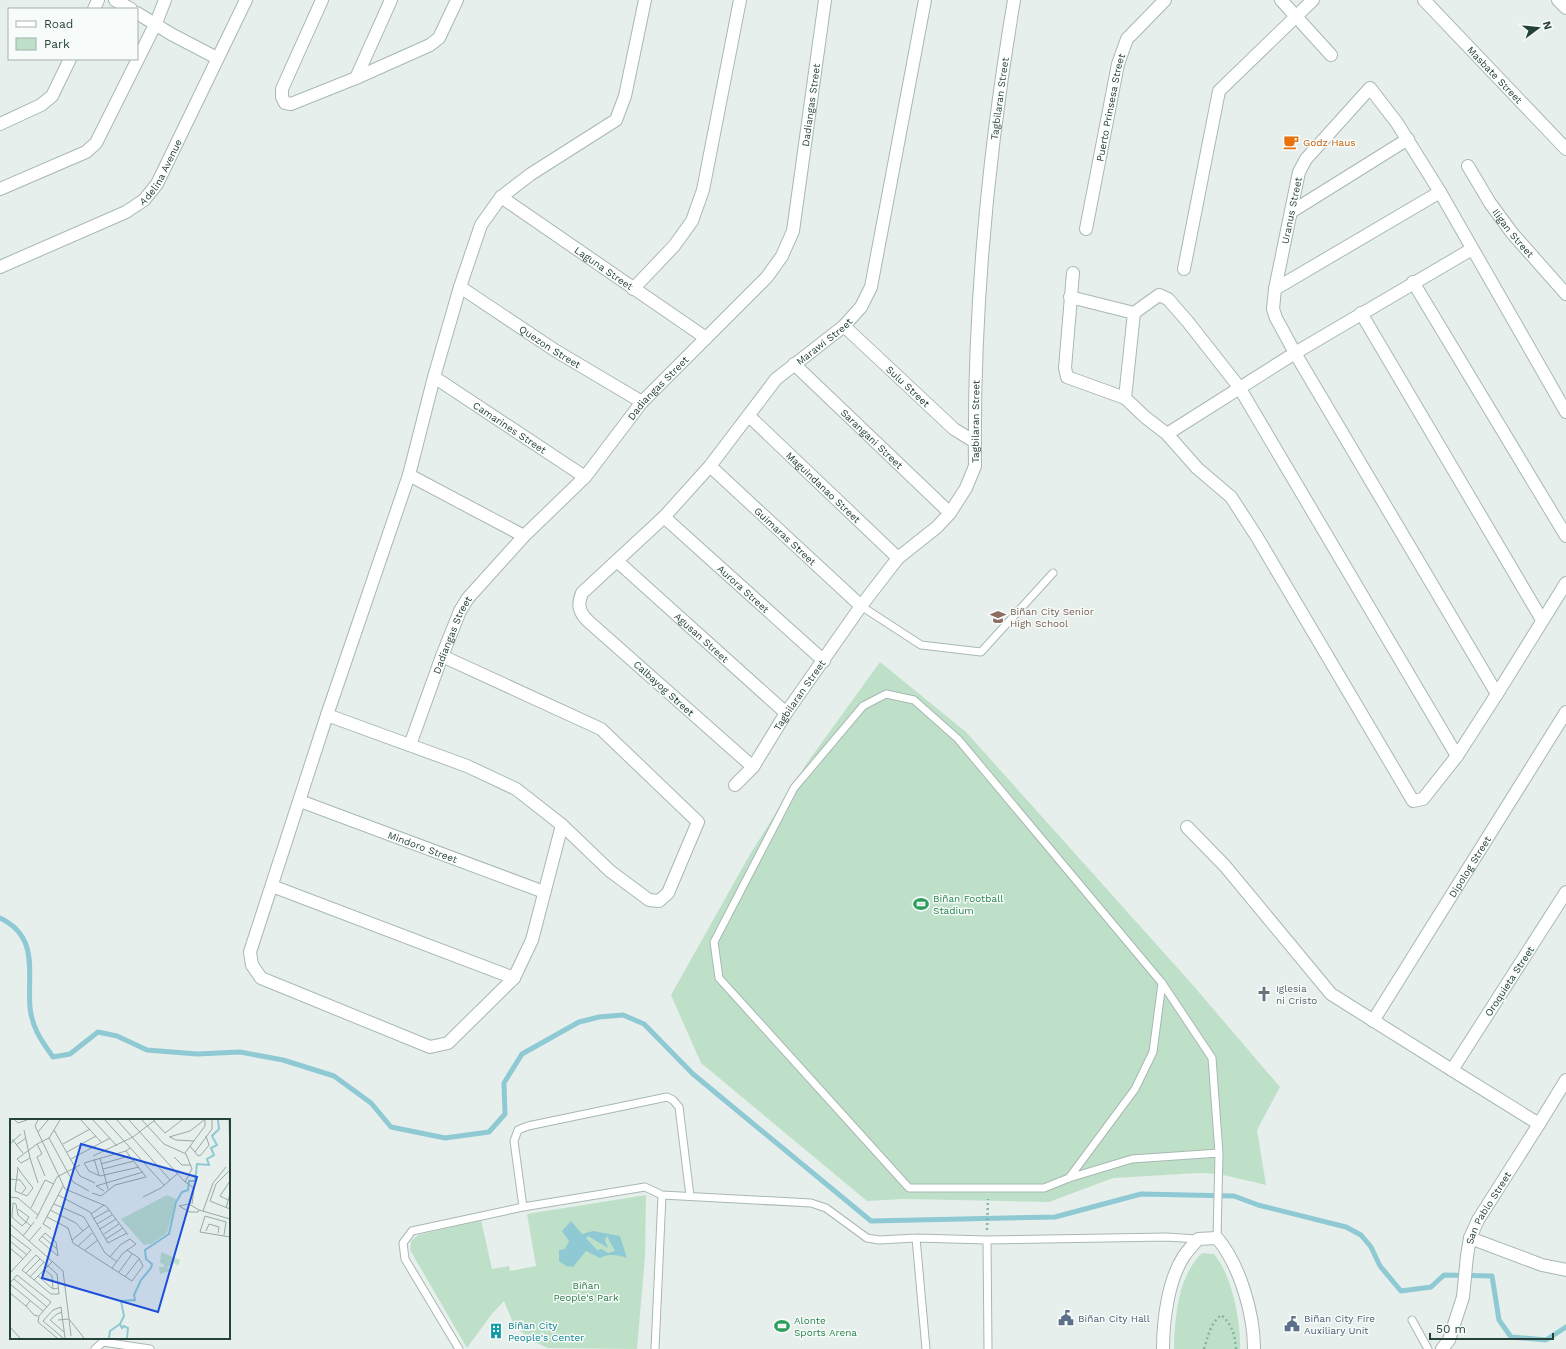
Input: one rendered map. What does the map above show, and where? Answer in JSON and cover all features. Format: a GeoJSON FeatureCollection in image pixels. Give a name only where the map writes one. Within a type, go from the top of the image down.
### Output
{"type":"FeatureCollection","features":[{"type":"Feature","properties":{"kind":"street"},"geometry":{"type":"LineString","coordinates":[[115,0],[129,8]]}},
{"type":"Feature","properties":{"kind":"street"},"geometry":{"type":"LineString","coordinates":[[138,59],[156,23],[165,0]]}},
{"type":"Feature","properties":{"kind":"street","name":"Adelina Avenue"},"geometry":{"type":"LineString","coordinates":[[0,267],[126,212],[144,200],[157,184],[246,0]]}},
{"type":"Feature","properties":{"kind":"street"},"geometry":{"type":"LineString","coordinates":[[322,0],[282,89],[282,97],[285,103],[291,104],[356,78],[430,45],[439,38],[457,0]]}},
{"type":"Feature","properties":{"kind":"street"},"geometry":{"type":"LineString","coordinates":[[356,78],[391,0]]}},
{"type":"Feature","properties":{"kind":"street"},"geometry":{"type":"LineString","coordinates":[[562,825],[532,940],[514,978],[448,1043],[430,1046],[261,978],[252,965],[250,952],[327,715],[409,475],[434,377],[460,288],[481,224],[501,197],[531,174],[616,120],[625,96],[645,0]]}},
{"type":"Feature","properties":{"kind":"street"},"geometry":{"type":"LineString","coordinates":[[633,289],[674,246],[692,222],[703,190],[740,0]]}},
{"type":"Feature","properties":{"kind":"street","name":"Dadiangas Street"},"geometry":{"type":"LineString","coordinates":[[410,745],[442,656],[460,611],[468,598],[524,536],[585,477],[642,402],[767,278],[782,256],[793,231],[825,0]]}},
{"type":"Feature","properties":{"kind":"street","name":"Marawi Street"},"geometry":{"type":"LineString","coordinates":[[578,607],[582,593],[664,517],[710,466],[750,416],[776,379],[844,326],[861,306],[871,287],[925,0]]}},
{"type":"Feature","properties":{"kind":"street","name":"Tagbilaran Street"},"geometry":{"type":"LineString","coordinates":[[735,785],[753,767],[786,713],[898,558],[937,527],[950,514],[966,488],[975,466],[980,264],[984,210],[1014,0]]}},
{"type":"Feature","properties":{"kind":"street","name":"Puerto Prinsesa Street"},"geometry":{"type":"LineString","coordinates":[[1086,229],[1118,64],[1127,39],[1165,0]]}},
{"type":"Feature","properties":{"kind":"street"},"geometry":{"type":"LineString","coordinates":[[1281,0],[1331,55]]}},
{"type":"Feature","properties":{"kind":"street"},"geometry":{"type":"LineString","coordinates":[[1184,269],[1219,91],[1313,0]]}},
{"type":"Feature","properties":{"kind":"street","name":"Masbate Street"},"geometry":{"type":"LineString","coordinates":[[1424,0],[1566,148]]}},
{"type":"Feature","properties":{"kind":"street"},"geometry":{"type":"LineString","coordinates":[[1558,0],[1566,8]]}},
{"type":"Feature","properties":{"kind":"street"},"geometry":{"type":"LineString","coordinates":[[138,14],[156,23],[171,34],[217,58]]}},
{"type":"Feature","properties":{"kind":"street"},"geometry":{"type":"LineString","coordinates":[[0,124],[41,105],[52,96],[70,60]]}},
{"type":"Feature","properties":{"kind":"street"},"geometry":{"type":"LineString","coordinates":[[0,189],[86,152],[96,143],[138,60]]}},
{"type":"Feature","properties":{"kind":"street","name":"Uranus Street"},"geometry":{"type":"LineString","coordinates":[[1408,139],[1370,88],[1306,159],[1299,172],[1275,289],[1273,309],[1276,318],[1295,353],[1497,694]]}},
{"type":"Feature","properties":{"kind":"street"},"geometry":{"type":"LineString","coordinates":[[1291,212],[1408,139],[1566,412]]}},
{"type":"Feature","properties":{"kind":"street","name":"Iligan Street"},"geometry":{"type":"LineString","coordinates":[[1468,166],[1490,203],[1512,233],[1566,294]]}},
{"type":"Feature","properties":{"kind":"street"},"geometry":{"type":"LineString","coordinates":[[1275,289],[1440,192]]}},
{"type":"Feature","properties":{"kind":"street","name":"Laguna Street"},"geometry":{"type":"LineString","coordinates":[[501,197],[706,338]]}},
{"type":"Feature","properties":{"kind":"street"},"geometry":{"type":"LineString","coordinates":[[1167,434],[1239,387],[1295,353],[1413,282],[1472,249]]}},
{"type":"Feature","properties":{"kind":"street"},"geometry":{"type":"LineString","coordinates":[[1073,273],[1065,368],[1067,377],[1125,398],[1145,417],[1167,434],[1197,468],[1232,497],[1413,802],[1423,799],[1457,756],[1566,583]]}},
{"type":"Feature","properties":{"kind":"street"},"geometry":{"type":"LineString","coordinates":[[1413,282],[1566,536]]}},
{"type":"Feature","properties":{"kind":"street","name":"Quezon Street"},"geometry":{"type":"LineString","coordinates":[[460,288],[556,351],[642,402]]}},
{"type":"Feature","properties":{"kind":"street"},"geometry":{"type":"LineString","coordinates":[[1070,296],[1134,312],[1159,295],[1168,298],[1239,387],[1457,756]]}},
{"type":"Feature","properties":{"kind":"street"},"geometry":{"type":"LineString","coordinates":[[1125,398],[1134,312]]}},
{"type":"Feature","properties":{"kind":"street"},"geometry":{"type":"LineString","coordinates":[[1361,313],[1542,620]]}},
{"type":"Feature","properties":{"kind":"street","name":"Sulu Street"},"geometry":{"type":"LineString","coordinates":[[844,326],[954,429],[975,442]]}},
{"type":"Feature","properties":{"kind":"street","name":"Sarangani Street"},"geometry":{"type":"LineString","coordinates":[[794,364],[950,514]]}},
{"type":"Feature","properties":{"kind":"street","name":"Camarines Street"},"geometry":{"type":"LineString","coordinates":[[434,377],[585,477]]}},
{"type":"Feature","properties":{"kind":"street","name":"Maguindanao Street"},"geometry":{"type":"LineString","coordinates":[[750,416],[898,558]]}},
{"type":"Feature","properties":{"kind":"street","name":"Guimaras Street"},"geometry":{"type":"LineString","coordinates":[[710,466],[862,606]]}},
{"type":"Feature","properties":{"kind":"street"},"geometry":{"type":"LineString","coordinates":[[409,475],[524,536]]}},
{"type":"Feature","properties":{"kind":"street","name":"Aurora Street"},"geometry":{"type":"LineString","coordinates":[[664,517],[824,661]]}},
{"type":"Feature","properties":{"kind":"street","name":"Agusan Street"},"geometry":{"type":"LineString","coordinates":[[617,561],[786,713]]}},
{"type":"Feature","properties":{"kind":"street","name":"Calbayog Street"},"geometry":{"type":"LineString","coordinates":[[578,607],[582,615],[588,621],[753,767]]}},
{"type":"Feature","properties":{"kind":"street"},"geometry":{"type":"LineString","coordinates":[[327,715],[467,766],[516,789],[562,825],[610,871],[649,900],[659,901],[668,893],[698,822],[601,729],[442,656]]}},
{"type":"Feature","properties":{"kind":"street","name":"Dipolog Street"},"geometry":{"type":"LineString","coordinates":[[1373,1021],[1566,712]]}},
{"type":"Feature","properties":{"kind":"street","name":"Mindoro Street"},"geometry":{"type":"LineString","coordinates":[[300,801],[544,892]]}},
{"type":"Feature","properties":{"kind":"street"},"geometry":{"type":"LineString","coordinates":[[1187,827],[1225,866],[1331,994],[1539,1124]]}},
{"type":"Feature","properties":{"kind":"street"},"geometry":{"type":"LineString","coordinates":[[272,886],[514,978]]}},
{"type":"Feature","properties":{"kind":"street","name":"Oroquieta Street"},"geometry":{"type":"LineString","coordinates":[[1452,1070],[1566,892]]}},
{"type":"Feature","properties":{"kind":"street","name":"San Pablo Street"},"geometry":{"type":"LineString","coordinates":[[1442,1349],[1449,1340],[1464,1297],[1466,1256],[1470,1238],[1478,1220],[1566,1080]]}},
{"type":"Feature","properties":{"kind":"street"},"geometry":{"type":"LineString","coordinates":[[1163,1349],[1163,1337],[1172,1282],[1184,1256],[1198,1239],[1217,1238],[1225,1248],[1239,1276],[1250,1312],[1254,1349]]}},
{"type":"Feature","properties":{"kind":"street"},"geometry":{"type":"LineString","coordinates":[[1470,1238],[1542,1265],[1566,1270]]}},
{"type":"Feature","properties":{"kind":"lane"},"geometry":{"type":"LineString","coordinates":[[862,606],[921,645],[981,652],[1053,573]]}},
{"type":"Feature","properties":{"kind":"lane"},"geometry":{"type":"LineString","coordinates":[[1217,1238],[1219,1208],[1219,1153],[1212,1058],[1162,983],[958,739],[914,700],[886,694],[863,706],[794,788],[714,942],[720,978],[909,1188],[1044,1188],[1069,1178],[1132,1159],[1219,1153]]}},
{"type":"Feature","properties":{"kind":"lane"},"geometry":{"type":"LineString","coordinates":[[1069,1178],[1135,1089],[1153,1052],[1162,983]]}},
{"type":"Feature","properties":{"kind":"lane"},"geometry":{"type":"LineString","coordinates":[[523,1207],[514,1141],[518,1130],[528,1126],[667,1096],[673,1100],[678,1107],[690,1196]]}},
{"type":"Feature","properties":{"kind":"lane"},"geometry":{"type":"LineString","coordinates":[[459,1349],[405,1259],[403,1243],[412,1232],[523,1207],[645,1187],[662,1195],[812,1203],[826,1208],[867,1238],[879,1240],[916,1238],[987,1240],[1166,1237],[1198,1239]]}},
{"type":"Feature","properties":{"kind":"lane"},"geometry":{"type":"LineString","coordinates":[[655,1349],[662,1195]]}},
{"type":"Feature","properties":{"kind":"lane"},"geometry":{"type":"LineString","coordinates":[[916,1238],[926,1349]]}},
{"type":"Feature","properties":{"kind":"lane"},"geometry":{"type":"LineString","coordinates":[[987,1240],[988,1349]]}},
{"type":"Feature","properties":{"kind":"lane"},"geometry":{"type":"LineString","coordinates":[[1412,1320],[1428,1349]]}},
{"type":"Feature","properties":{"kind":"lane"},"geometry":{"type":"LineString","coordinates":[[95,1349],[103,1340],[150,1349]]}},
{"type":"Feature","properties":{"kind":"path"},"geometry":{"type":"LineString","coordinates":[[988,1201],[988,1228]]}},
{"type":"Feature","properties":{"kind":"path"},"geometry":{"type":"LineString","coordinates":[[1204,1349],[1208,1334],[1215,1320],[1221,1315],[1228,1321],[1235,1335],[1236,1349]]}},
{"type":"Feature","properties":{"kind":"green space","name":"Biñan Football Stadium"},"geometry":{"type":"Polygon","coordinates":[[[880,662],[966,732],[1191,983],[1280,1087],[1257,1130],[1266,1185],[1219,1174],[1200,1173],[1113,1178],[1049,1202],[903,1199],[867,1201],[701,1063],[671,995],[749,856],[807,763],[880,662]]]}},
{"type":"Feature","properties":{"kind":"green space","name":"Biñan People's Park"},"geometry":{"type":"Polygon","coordinates":[[[646,1195],[645,1256],[637,1349],[548,1348],[532,1341],[514,1325],[504,1301],[491,1315],[467,1348],[410,1250],[411,1241],[418,1235],[481,1220],[492,1269],[509,1266],[510,1271],[536,1266],[527,1214],[646,1195]]]}},
{"type":"Feature","properties":{"kind":"green space"},"geometry":{"type":"Polygon","coordinates":[[[1202,1253],[1214,1254],[1226,1274],[1237,1312],[1240,1349],[1174,1349],[1175,1324],[1179,1298],[1188,1273],[1194,1262],[1202,1253]]]}},
{"type":"Feature","properties":{"kind":"water"},"geometry":{"type":"Polygon","coordinates":[[[571,1221],[582,1234],[593,1231],[620,1236],[627,1258],[606,1255],[600,1258],[586,1251],[573,1267],[566,1266],[559,1261],[559,1250],[565,1249],[569,1241],[562,1231],[571,1221]],[[588,1236],[586,1238],[597,1250],[602,1249],[608,1253],[615,1251],[607,1236],[605,1240],[608,1248],[588,1236]]]}},
{"type":"Feature","properties":{"kind":"waterway"},"geometry":{"type":"LineString","coordinates":[[0,918],[13,926],[21,935],[26,946],[30,969],[29,994],[31,1014],[38,1034],[53,1057],[70,1054],[98,1032],[117,1036],[147,1050],[197,1054],[240,1052],[283,1060],[334,1076],[371,1103],[391,1127],[445,1138],[489,1132],[505,1114],[504,1083],[522,1054],[579,1022],[599,1017],[623,1015],[644,1024],[693,1074],[871,1221],[1055,1217],[1141,1194],[1234,1196],[1258,1205],[1346,1227],[1361,1235],[1371,1247],[1380,1266],[1401,1291],[1431,1287],[1444,1275],[1492,1276],[1499,1320],[1511,1337],[1546,1340],[1566,1327]]}},
{"type":"Feature","properties":{"kind":"place","name":"Godz Haus"},"geometry":{"type":"Point","coordinates":[1291,142]}},
{"type":"Feature","properties":{"kind":"place","name":"Biñan City Senior High School"},"geometry":{"type":"Point","coordinates":[998,617]}},
{"type":"Feature","properties":{"kind":"place","name":"Biñan Football Stadium"},"geometry":{"type":"Point","coordinates":[921,904]}},
{"type":"Feature","properties":{"kind":"place","name":"Iglesia ni Cristo"},"geometry":{"type":"Point","coordinates":[1264,994]}},
{"type":"Feature","properties":{"kind":"place","name":"Biñan City Hall"},"geometry":{"type":"Point","coordinates":[1066,1318]}},
{"type":"Feature","properties":{"kind":"place","name":"Biñan City Fire Auxiliary Unit"},"geometry":{"type":"Point","coordinates":[1292,1324]}},
{"type":"Feature","properties":{"kind":"place","name":"Alonte Sports Arena"},"geometry":{"type":"Point","coordinates":[782,1326]}},
{"type":"Feature","properties":{"kind":"place","name":"Biñan City People's Center"},"geometry":{"type":"Point","coordinates":[496,1331]}}]}
